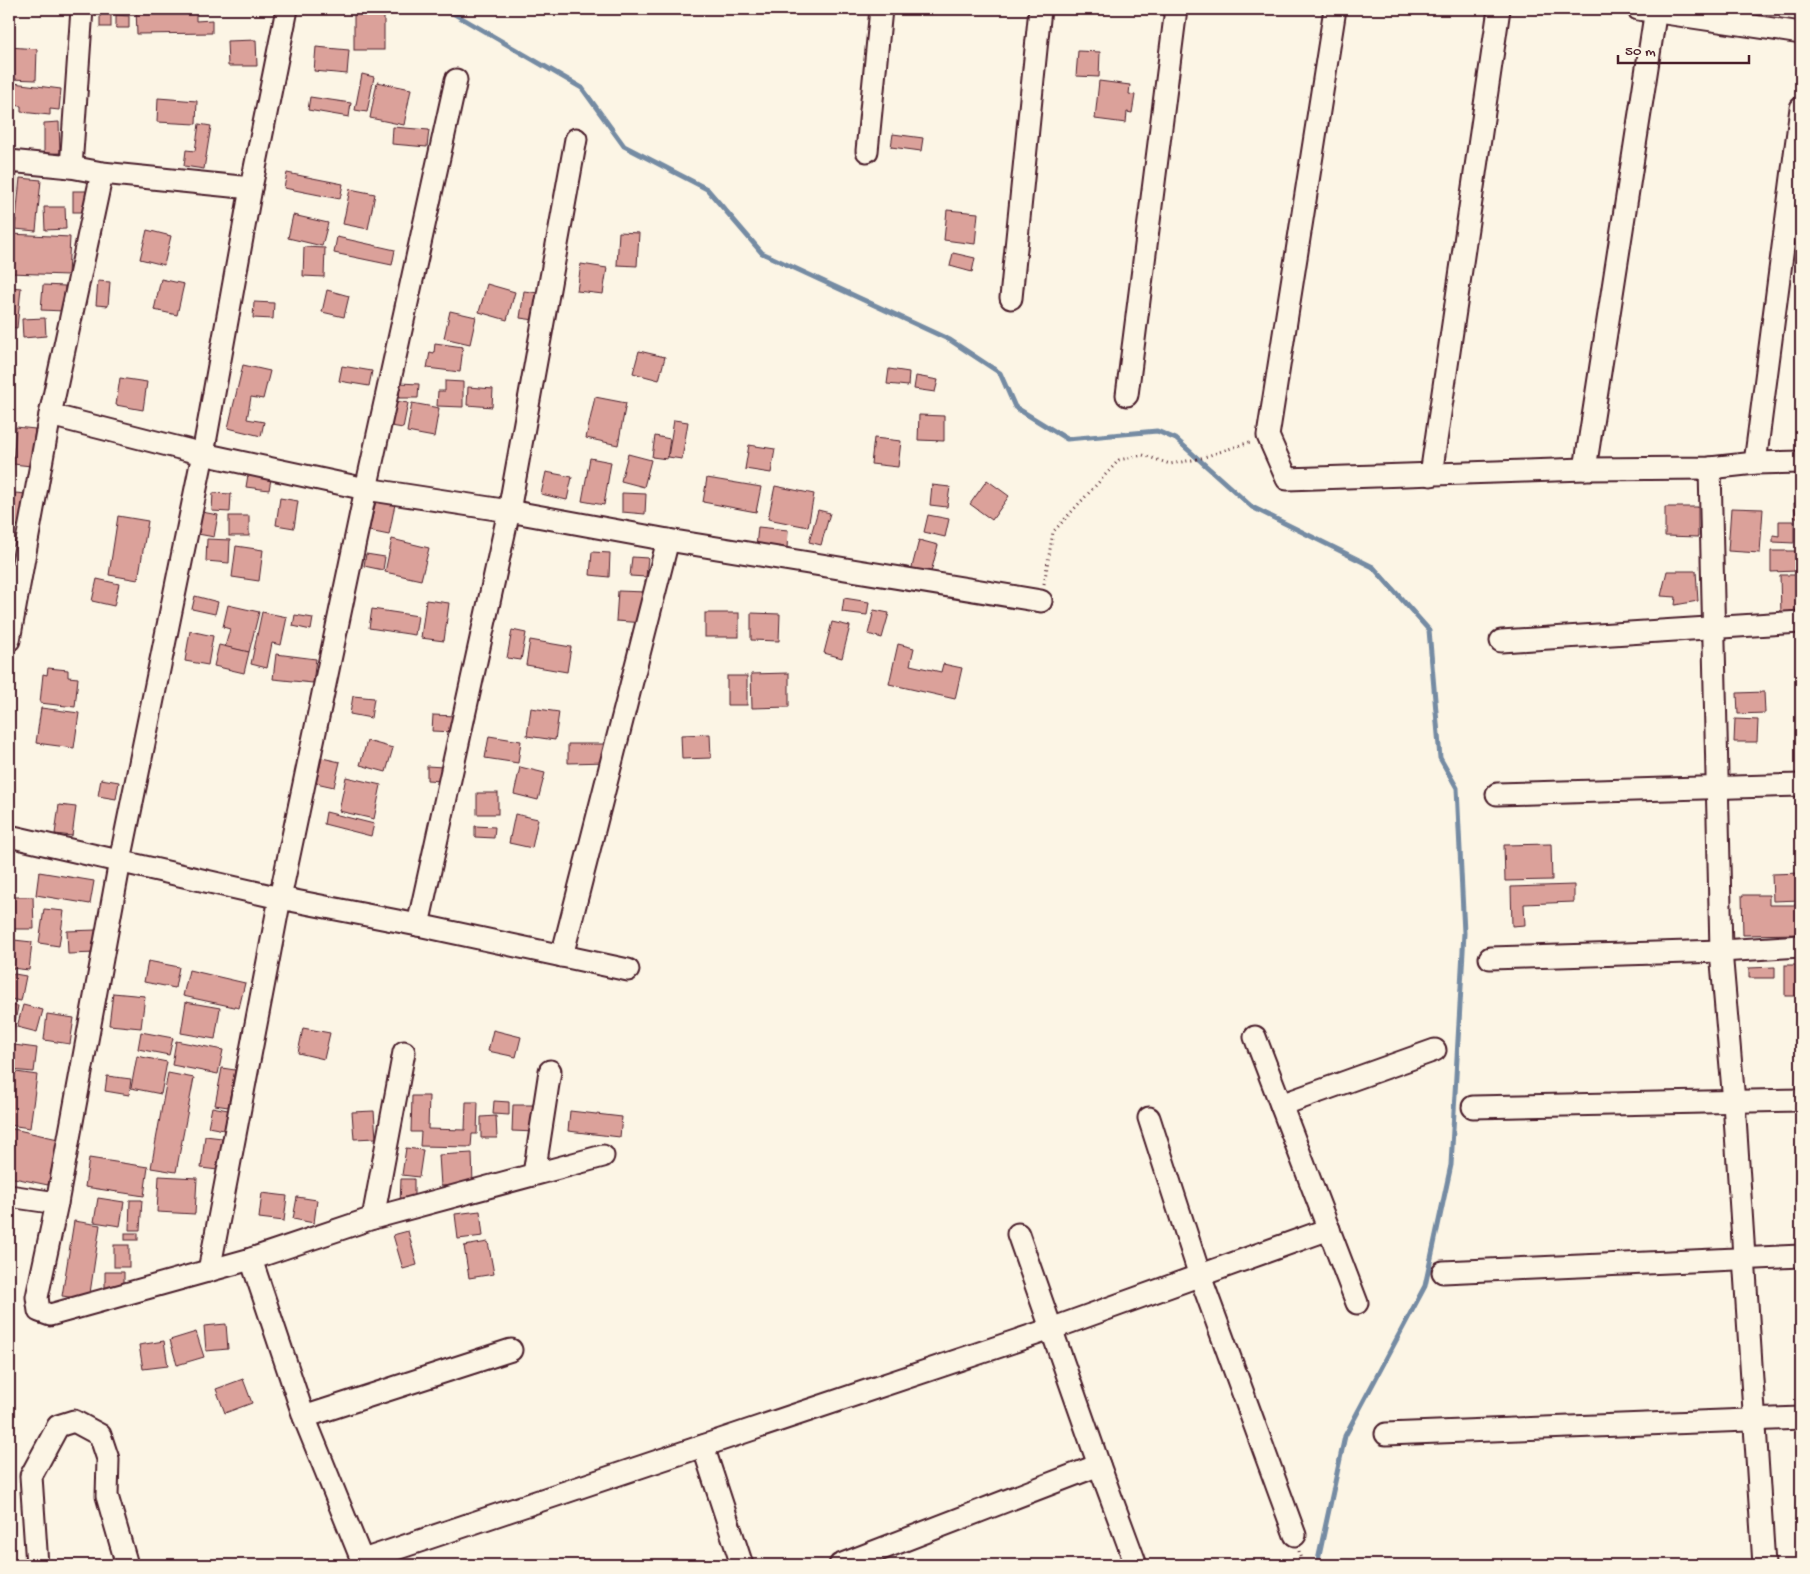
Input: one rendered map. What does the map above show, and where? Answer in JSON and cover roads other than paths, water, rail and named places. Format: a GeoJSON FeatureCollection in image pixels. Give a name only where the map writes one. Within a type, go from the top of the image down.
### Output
{"type":"FeatureCollection","features":[{"type":"Feature","properties":{"kind":"street"},"geometry":{"type":"LineString","coordinates":[[70,167],[82,9]]}},
{"type":"Feature","properties":{"kind":"street"},"geometry":{"type":"LineString","coordinates":[[287,9],[251,188],[202,454],[120,860],[57,1203],[37,1298],[39,1311],[50,1315],[251,1259],[373,1218],[603,1156]]}},
{"type":"Feature","properties":{"kind":"street"},"geometry":{"type":"LineString","coordinates":[[866,151],[881,9]]}},
{"type":"Feature","properties":{"kind":"street"},"geometry":{"type":"LineString","coordinates":[[1012,298],[1040,9]]}},
{"type":"Feature","properties":{"kind":"street"},"geometry":{"type":"LineString","coordinates":[[1127,395],[1176,9]]}},
{"type":"Feature","properties":{"kind":"street"},"geometry":{"type":"LineString","coordinates":[[1335,9],[1268,436],[1287,479],[1586,469],[1710,468],[1754,463],[1801,462]]}},
{"type":"Feature","properties":{"kind":"street"},"geometry":{"type":"LineString","coordinates":[[1431,475],[1499,9]]}},
{"type":"Feature","properties":{"kind":"street"},"geometry":{"type":"LineString","coordinates":[[1586,469],[1650,10],[1801,33]]}},
{"type":"Feature","properties":{"kind":"street"},"geometry":{"type":"LineString","coordinates":[[209,1271],[280,898],[366,489],[456,80]]}},
{"type":"Feature","properties":{"kind":"street"},"geometry":{"type":"LineString","coordinates":[[1754,463],[1801,108]]}},
{"type":"Feature","properties":{"kind":"street"},"geometry":{"type":"LineString","coordinates":[[418,925],[509,511],[576,139]]}},
{"type":"Feature","properties":{"kind":"street"},"geometry":{"type":"LineString","coordinates":[[9,160],[70,167],[102,173],[251,188]]}},
{"type":"Feature","properties":{"kind":"street"},"geometry":{"type":"LineString","coordinates":[[9,640],[50,414],[102,173]]}},
{"type":"Feature","properties":{"kind":"street"},"geometry":{"type":"LineString","coordinates":[[50,414],[202,454],[366,489],[509,511],[668,540],[1040,601]]}},
{"type":"Feature","properties":{"kind":"street"},"geometry":{"type":"LineString","coordinates":[[1710,468],[1721,951],[1734,1102],[1764,1565]]}},
{"type":"Feature","properties":{"kind":"street"},"geometry":{"type":"LineString","coordinates":[[562,956],[668,540]]}},
{"type":"Feature","properties":{"kind":"street"},"geometry":{"type":"LineString","coordinates":[[1501,641],[1801,622]]}},
{"type":"Feature","properties":{"kind":"street"},"geometry":{"type":"LineString","coordinates":[[1498,794],[1801,785]]}},
{"type":"Feature","properties":{"kind":"street"},"geometry":{"type":"LineString","coordinates":[[9,836],[280,898],[418,925],[628,970]]}},
{"type":"Feature","properties":{"kind":"street"},"geometry":{"type":"LineString","coordinates":[[1490,958],[1721,951],[1801,946]]}},
{"type":"Feature","properties":{"kind":"street"},"geometry":{"type":"LineString","coordinates":[[1255,1037],[1357,1303]]}},
{"type":"Feature","properties":{"kind":"street"},"geometry":{"type":"LineString","coordinates":[[1281,1105],[1435,1050]]}},
{"type":"Feature","properties":{"kind":"street"},"geometry":{"type":"LineString","coordinates":[[373,1218],[404,1052]]}},
{"type":"Feature","properties":{"kind":"street"},"geometry":{"type":"LineString","coordinates":[[534,1174],[550,1071]]}},
{"type":"Feature","properties":{"kind":"street"},"geometry":{"type":"LineString","coordinates":[[1473,1106],[1801,1100]]}},
{"type":"Feature","properties":{"kind":"street"},"geometry":{"type":"LineString","coordinates":[[1149,1118],[1200,1276],[1295,1535]]}},
{"type":"Feature","properties":{"kind":"street"},"geometry":{"type":"LineString","coordinates":[[9,1196],[57,1203]]}},
{"type":"Feature","properties":{"kind":"street"},"geometry":{"type":"LineString","coordinates":[[251,1259],[304,1417],[363,1563],[1051,1329],[1329,1229]]}},
{"type":"Feature","properties":{"kind":"street"},"geometry":{"type":"LineString","coordinates":[[1018,1234],[1136,1565]]}},
{"type":"Feature","properties":{"kind":"street"},"geometry":{"type":"LineString","coordinates":[[1443,1272],[1801,1256]]}},
{"type":"Feature","properties":{"kind":"street"},"geometry":{"type":"LineString","coordinates":[[304,1417],[511,1350]]}},
{"type":"Feature","properties":{"kind":"street"},"geometry":{"type":"LineString","coordinates":[[1386,1434],[1801,1418]]}},
{"type":"Feature","properties":{"kind":"street"},"geometry":{"type":"LineString","coordinates":[[38,1565],[31,1476],[58,1426],[74,1421],[100,1435],[108,1459],[107,1496],[127,1565]]}},
{"type":"Feature","properties":{"kind":"street"},"geometry":{"type":"LineString","coordinates":[[703,1446],[742,1565]]}},
{"type":"Feature","properties":{"kind":"street"},"geometry":{"type":"LineString","coordinates":[[840,1565],[1099,1465]]}},
{"type":"Feature","properties":{"kind":"waterway"},"geometry":{"type":"LineString","coordinates":[[446,9],[582,88],[624,146],[707,189],[762,253],[950,340],[1000,373],[1015,407],[1067,439],[1157,431],[1176,439],[1252,507],[1373,567],[1429,630],[1440,758],[1457,788],[1464,933],[1451,1165],[1425,1286],[1345,1436],[1317,1565]]}}]}
